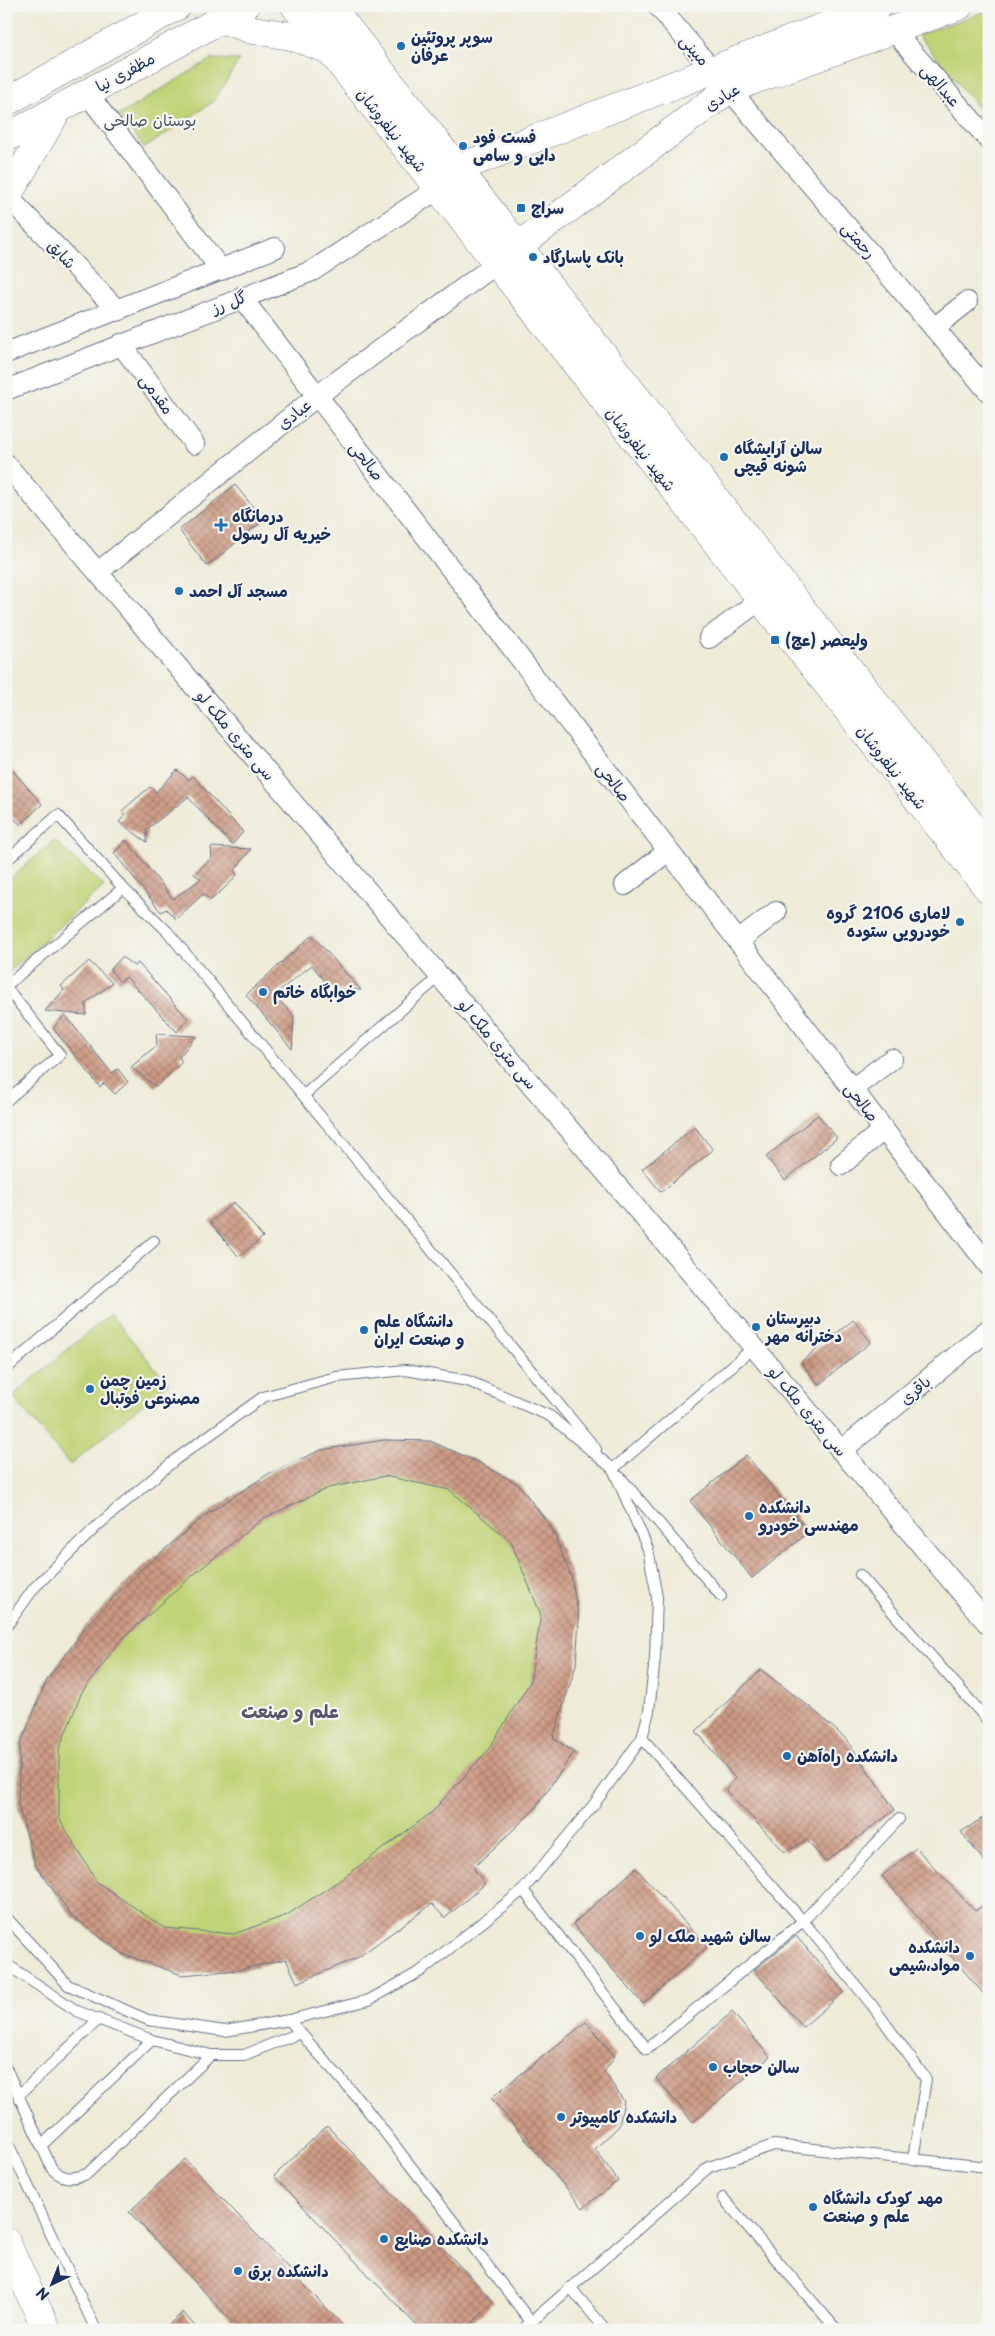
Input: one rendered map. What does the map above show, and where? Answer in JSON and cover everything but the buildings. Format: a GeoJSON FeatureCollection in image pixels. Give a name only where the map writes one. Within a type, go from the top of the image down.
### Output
{"type":"FeatureCollection","features":[{"type":"Feature","properties":{"kind":"main road","name":"مظفری نیا"},"geometry":{"type":"LineString","coordinates":[[6,102],[178,6]]}},
{"type":"Feature","properties":{"kind":"main road","name":"مظفری نیا"},"geometry":{"type":"LineString","coordinates":[[6,138],[244,6]]}},
{"type":"Feature","properties":{"kind":"main road","name":"شهید نیلفروشان"},"geometry":{"type":"LineString","coordinates":[[295,6],[330,50],[447,179],[517,247],[989,848]]}},
{"type":"Feature","properties":{"kind":"main road","name":"شهید نیلفروشان"},"geometry":{"type":"LineString","coordinates":[[330,6],[447,179],[496,264],[989,890]]}},
{"type":"Feature","properties":{"kind":"main road","name":"عبادی"},"geometry":{"type":"LineString","coordinates":[[447,179],[721,80],[893,30],[959,6]]}},
{"type":"Feature","properties":{"kind":"main road","name":"عبادی"},"geometry":{"type":"LineString","coordinates":[[496,264],[721,80],[874,7]]}},
{"type":"Feature","properties":{"kind":"main road"},"geometry":{"type":"LineString","coordinates":[[221,19],[253,30],[291,36],[330,50]]}},
{"type":"Feature","properties":{"kind":"main road"},"geometry":{"type":"LineString","coordinates":[[121,37],[134,45],[141,54],[136,66]]}},
{"type":"Feature","properties":{"kind":"main road"},"geometry":{"type":"LineString","coordinates":[[7,197],[58,109]]}},
{"type":"Feature","properties":{"kind":"main road"},"geometry":{"type":"LineString","coordinates":[[6,2242],[47,2330]]}},
{"type":"Feature","properties":{"kind":"street","name":"مبینی"},"geometry":{"type":"LineString","coordinates":[[658,6],[721,80]]}},
{"type":"Feature","properties":{"kind":"street","name":"عبدالهی"},"geometry":{"type":"LineString","coordinates":[[893,30],[989,140]]}},
{"type":"Feature","properties":{"kind":"street","name":"رحمتی"},"geometry":{"type":"LineString","coordinates":[[721,80],[989,392]]}},
{"type":"Feature","properties":{"kind":"street"},"geometry":{"type":"LineString","coordinates":[[87,93],[221,270]]}},
{"type":"Feature","properties":{"kind":"street","name":"گل رز"},"geometry":{"type":"LineString","coordinates":[[6,390],[241,297],[312,271],[447,179]]}},
{"type":"Feature","properties":{"kind":"street","name":"شایق"},"geometry":{"type":"LineString","coordinates":[[7,197],[118,311]]}},
{"type":"Feature","properties":{"kind":"street","name":"گل رز"},"geometry":{"type":"LineString","coordinates":[[6,353],[118,311],[274,248]]}},
{"type":"Feature","properties":{"kind":"street","name":"عبادی"},"geometry":{"type":"LineString","coordinates":[[98,572],[316,396],[496,264]]}},
{"type":"Feature","properties":{"kind":"street","name":"صالحی"},"geometry":{"type":"LineString","coordinates":[[241,297],[989,1266]]}},
{"type":"Feature","properties":{"kind":"street"},"geometry":{"type":"LineString","coordinates":[[934,328],[967,302]]}},
{"type":"Feature","properties":{"kind":"street","name":"مقدمی"},"geometry":{"type":"LineString","coordinates":[[121,344],[194,444]]}},
{"type":"Feature","properties":{"kind":"street","name":"سی متری ملک لو"},"geometry":{"type":"LineString","coordinates":[[6,464],[989,1625]]}},
{"type":"Feature","properties":{"kind":"street"},"geometry":{"type":"LineString","coordinates":[[709,638],[760,600]]}},
{"type":"Feature","properties":{"kind":"street"},"geometry":{"type":"LineString","coordinates":[[625,886],[668,850]]}},
{"type":"Feature","properties":{"kind":"street"},"geometry":{"type":"LineString","coordinates":[[738,941],[776,912]]}},
{"type":"Feature","properties":{"kind":"street"},"geometry":{"type":"LineString","coordinates":[[852,1090],[892,1059]]}},
{"type":"Feature","properties":{"kind":"street"},"geometry":{"type":"LineString","coordinates":[[841,1164],[883,1130]]}},
{"type":"Feature","properties":{"kind":"street","name":"باقری"},"geometry":{"type":"LineString","coordinates":[[841,1450],[989,1329]]}},
{"type":"Feature","properties":{"kind":"lane"},"geometry":{"type":"LineString","coordinates":[[6,861],[58,815],[122,888],[167,931],[613,1469],[722,1596]]}},
{"type":"Feature","properties":{"kind":"lane"},"geometry":{"type":"LineString","coordinates":[[6,1101],[60,1056],[6,987],[122,888]]}},
{"type":"Feature","properties":{"kind":"lane"},"geometry":{"type":"LineString","coordinates":[[304,1095],[440,976]]}},
{"type":"Feature","properties":{"kind":"lane"},"geometry":{"type":"LineString","coordinates":[[6,1369],[154,1241]]}},
{"type":"Feature","properties":{"kind":"lane"},"geometry":{"type":"LineString","coordinates":[[613,1469],[754,1347]]}},
{"type":"Feature","properties":{"kind":"lane"},"geometry":{"type":"LineString","coordinates":[[6,1627],[34,1588],[98,1525],[176,1459],[263,1397],[336,1377],[406,1370],[468,1382],[550,1416],[613,1469],[648,1549],[658,1597],[655,1658],[649,1711],[642,1738],[595,1803],[523,1890],[421,1972],[369,2000],[289,2020],[225,2031],[148,2020],[68,1985],[6,1917]]}},
{"type":"Feature","properties":{"kind":"lane"},"geometry":{"type":"LineString","coordinates":[[860,1575],[989,1722]]}},
{"type":"Feature","properties":{"kind":"lane"},"geometry":{"type":"LineString","coordinates":[[642,1738],[803,1921],[872,2005],[926,2079],[914,2159]]}},
{"type":"Feature","properties":{"kind":"lane"},"geometry":{"type":"LineString","coordinates":[[523,1890],[647,2049],[803,1921],[899,1819]]}},
{"type":"Feature","properties":{"kind":"lane"},"geometry":{"type":"LineString","coordinates":[[6,1964],[77,2011],[152,2040],[211,2055],[244,2055],[300,2033]]}},
{"type":"Feature","properties":{"kind":"lane"},"geometry":{"type":"LineString","coordinates":[[20,2094],[99,2020]]}},
{"type":"Feature","properties":{"kind":"lane"},"geometry":{"type":"LineString","coordinates":[[289,2020],[362,2103],[531,2322]]}},
{"type":"Feature","properties":{"kind":"lane"},"geometry":{"type":"LineString","coordinates":[[42,2146],[152,2040]]}},
{"type":"Feature","properties":{"kind":"lane"},"geometry":{"type":"LineString","coordinates":[[6,2068],[20,2094],[52,2170],[60,2177],[73,2179],[87,2174],[211,2055]]}},
{"type":"Feature","properties":{"kind":"lane"},"geometry":{"type":"LineString","coordinates":[[6,2139],[96,2330]]}},
{"type":"Feature","properties":{"kind":"lane"},"geometry":{"type":"LineString","coordinates":[[522,2330],[709,2167],[774,2145],[989,2167]]}},
{"type":"Feature","properties":{"kind":"lane"},"geometry":{"type":"LineString","coordinates":[[723,2198],[837,2330]]}},
{"type":"Feature","properties":{"kind":"lane"},"geometry":{"type":"LineString","coordinates":[[570,2287],[606,2330]]}},
{"type":"Feature","properties":{"kind":"green space"},"geometry":{"type":"Polygon","coordinates":[[[989,10],[989,121],[918,35],[989,10]]]}},
{"type":"Feature","properties":{"kind":"green space","name":"بوستان صالحی"},"geometry":{"type":"Polygon","coordinates":[[[211,59],[239,60],[214,101],[145,148],[119,115],[211,59]]]}},
{"type":"Feature","properties":{"kind":"green space"},"geometry":{"type":"Polygon","coordinates":[[[54,840],[104,886],[7,974],[6,883],[54,840]]]}},
{"type":"Feature","properties":{"kind":"green space","name":"زمین چمن مصنوعی فوتبال"},"geometry":{"type":"Polygon","coordinates":[[[110,1314],[168,1383],[70,1465],[12,1396],[110,1314]]]}},
{"type":"Feature","properties":{"kind":"green space"},"geometry":{"type":"Polygon","coordinates":[[[384,1440],[430,1441],[478,1462],[519,1485],[551,1527],[571,1576],[579,1619],[553,1738],[574,1752],[534,1810],[297,1983],[286,1959],[238,1970],[123,1954],[71,1915],[35,1864],[18,1805],[20,1745],[47,1680],[87,1625],[140,1570],[207,1514],[270,1473],[321,1450],[384,1440]]]}},
{"type":"Feature","properties":{"kind":"place","name":"سوپر پروتئین عرفان"},"geometry":{"type":"Point","coordinates":[401,46]}},
{"type":"Feature","properties":{"kind":"place","name":"فست فود دایی و سامی"},"geometry":{"type":"Point","coordinates":[463,146]}},
{"type":"Feature","properties":{"kind":"place","name":"سراج"},"geometry":{"type":"Point","coordinates":[521,208]}},
{"type":"Feature","properties":{"kind":"place","name":"بانک پاسارگاد"},"geometry":{"type":"Point","coordinates":[533,257]}},
{"type":"Feature","properties":{"kind":"place","name":"سالن آرایشگاه شونه قیچی"},"geometry":{"type":"Point","coordinates":[724,457]}},
{"type":"Feature","properties":{"kind":"place","name":"درمانگاه خیریه آل رسول"},"geometry":{"type":"Point","coordinates":[221,525]}},
{"type":"Feature","properties":{"kind":"place","name":"مسجد آل احمد"},"geometry":{"type":"Point","coordinates":[179,591]}},
{"type":"Feature","properties":{"kind":"place","name":"ولیعصر (عج)"},"geometry":{"type":"Point","coordinates":[775,640]}},
{"type":"Feature","properties":{"kind":"place","name":"لاماری 2106 گروه خودرویی ستوده"},"geometry":{"type":"Point","coordinates":[960,922]}},
{"type":"Feature","properties":{"kind":"place","name":"خوابگاه خاتم"},"geometry":{"type":"Point","coordinates":[263,992]}},
{"type":"Feature","properties":{"kind":"place","name":"دبیرستان دخترانه مهر"},"geometry":{"type":"Point","coordinates":[756,1327]}},
{"type":"Feature","properties":{"kind":"place","name":"دانشگاه علم و صنعت ایران"},"geometry":{"type":"Point","coordinates":[364,1330]}},
{"type":"Feature","properties":{"kind":"place","name":"زمین چمن مصنوعی فوتبال"},"geometry":{"type":"Point","coordinates":[90,1389]}},
{"type":"Feature","properties":{"kind":"place","name":"دانشکده مهندسی خودرو"},"geometry":{"type":"Point","coordinates":[749,1516]}},
{"type":"Feature","properties":{"kind":"place","name":"دانشکده راه‌آهن"},"geometry":{"type":"Point","coordinates":[787,1756]}},
{"type":"Feature","properties":{"kind":"place","name":"سالن شهید ملک لو"},"geometry":{"type":"Point","coordinates":[640,1936]}},
{"type":"Feature","properties":{"kind":"place","name":"دانشکده مواد،شیمی"},"geometry":{"type":"Point","coordinates":[970,1956]}},
{"type":"Feature","properties":{"kind":"place","name":"سالن حجاب"},"geometry":{"type":"Point","coordinates":[713,2067]}},
{"type":"Feature","properties":{"kind":"place","name":"دانشکده کامپیوتر"},"geometry":{"type":"Point","coordinates":[561,2117]}},
{"type":"Feature","properties":{"kind":"place","name":"مهد کودک دانشگاه علم و صنعت"},"geometry":{"type":"Point","coordinates":[813,2207]}},
{"type":"Feature","properties":{"kind":"place","name":"دانشکده صنایع"},"geometry":{"type":"Point","coordinates":[384,2239]}},
{"type":"Feature","properties":{"kind":"place","name":"دانشکده برق"},"geometry":{"type":"Point","coordinates":[238,2271]}},
{"type":"Feature","properties":{"kind":"district","name":"علم و صنعت"},"geometry":{"type":"Point","coordinates":[290,1712]}}]}
